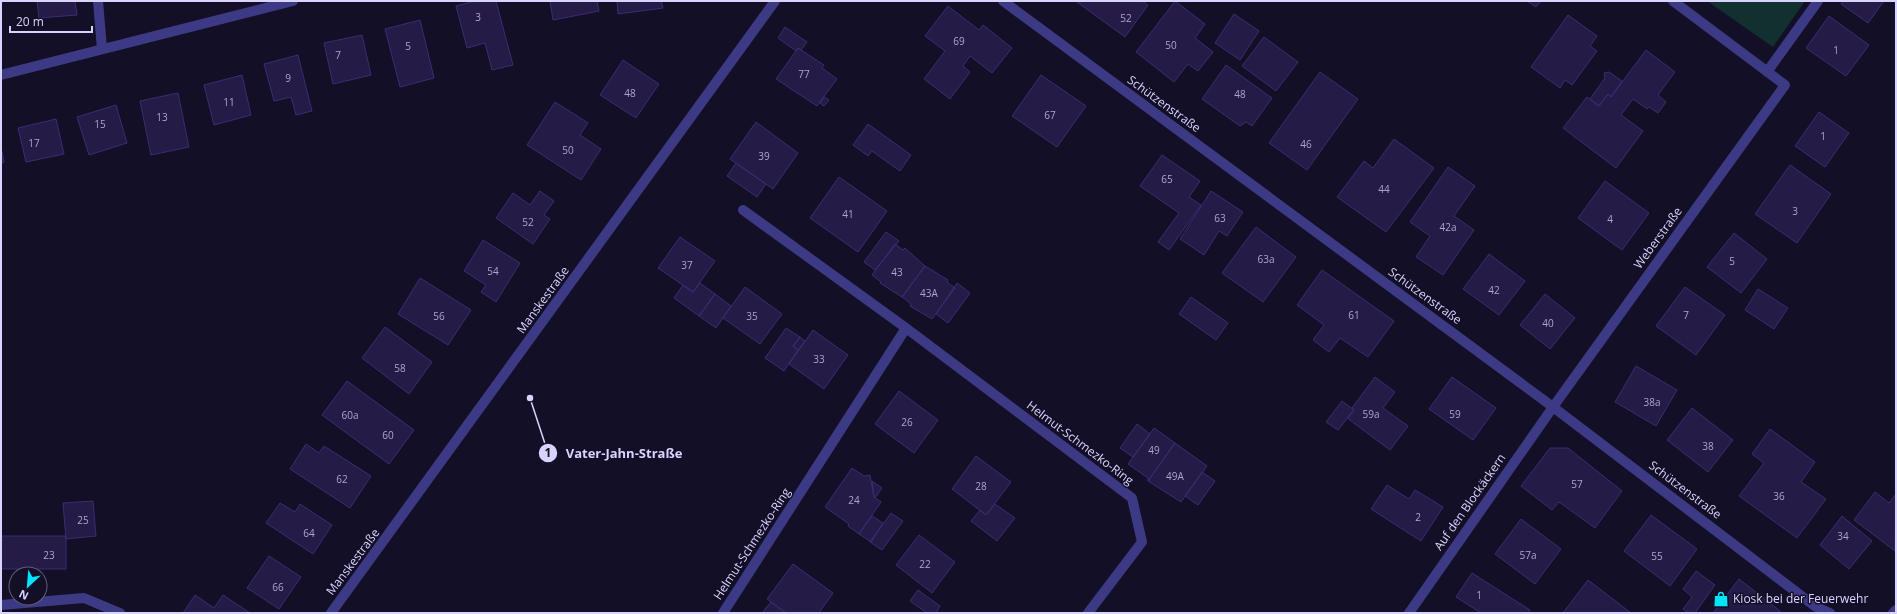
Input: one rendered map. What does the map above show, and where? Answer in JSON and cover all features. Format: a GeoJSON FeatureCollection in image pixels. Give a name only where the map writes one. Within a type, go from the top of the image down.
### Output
{"type":"FeatureCollection","features":[{"type":"Feature","properties":{"kind":"street"},"geometry":{"type":"LineString","coordinates":[[98,1],[102,49]]}},
{"type":"Feature","properties":{"kind":"street"},"geometry":{"type":"LineString","coordinates":[[1,75],[293,1]]}},
{"type":"Feature","properties":{"kind":"street","name":"Manskestraße"},"geometry":{"type":"LineString","coordinates":[[331,613],[775,1]]}},
{"type":"Feature","properties":{"kind":"street","name":"Schützenstraße"},"geometry":{"type":"LineString","coordinates":[[1004,1],[1553,407],[1816,606],[1830,613]]}},
{"type":"Feature","properties":{"kind":"street"},"geometry":{"type":"LineString","coordinates":[[1673,1],[1767,72],[1818,1]]}},
{"type":"Feature","properties":{"kind":"street","name":"Weberstraße"},"geometry":{"type":"LineString","coordinates":[[1553,407],[1785,85],[1767,72]]}},
{"type":"Feature","properties":{"kind":"street","name":"Helmut-Schmezko-Ring"},"geometry":{"type":"LineString","coordinates":[[743,210],[906,328],[1132,498],[1142,542],[1088,613]]}},
{"type":"Feature","properties":{"kind":"street","name":"Helmut-Schmezko-Ring"},"geometry":{"type":"LineString","coordinates":[[723,613],[906,328]]}},
{"type":"Feature","properties":{"kind":"street","name":"Auf den Blockäckern"},"geometry":{"type":"LineString","coordinates":[[1409,613],[1553,407]]}},
{"type":"Feature","properties":{"kind":"street"},"geometry":{"type":"LineString","coordinates":[[1,604],[84,598],[120,613]]}},
{"type":"Feature","properties":{"kind":"street"},"geometry":{"type":"LineString","coordinates":[[1893,613],[1896,610]]}},
{"type":"Feature","properties":{"kind":"green space"},"geometry":{"type":"Polygon","coordinates":[[[1707,1],[1805,1],[1773,47],[1707,1]]]}},
{"type":"Feature","properties":{"kind":"building"},"geometry":{"type":"Polygon","coordinates":[[[37,1],[75,1],[77,15],[39,18],[37,1]]]}},
{"type":"Feature","properties":{"kind":"building"},"geometry":{"type":"Polygon","coordinates":[[[475,1],[496,1],[513,65],[492,70],[485,43],[467,48],[456,6],[475,1]]]}},
{"type":"Feature","properties":{"kind":"building"},"geometry":{"type":"Polygon","coordinates":[[[550,1],[597,1],[599,11],[553,20],[550,1]]]}},
{"type":"Feature","properties":{"kind":"building"},"geometry":{"type":"Polygon","coordinates":[[[617,1],[661,1],[663,8],[618,14],[617,1]]]}},
{"type":"Feature","properties":{"kind":"building"},"geometry":{"type":"Polygon","coordinates":[[[1142,1],[1148,5],[1125,37],[1077,2],[1142,1]]]}},
{"type":"Feature","properties":{"kind":"building"},"geometry":{"type":"Polygon","coordinates":[[[1175,1],[1205,24],[1195,38],[1213,52],[1198,71],[1188,64],[1174,82],[1136,52],[1175,1]]]}},
{"type":"Feature","properties":{"kind":"building"},"geometry":{"type":"Polygon","coordinates":[[[1527,1],[1541,1],[1536,7],[1527,1]]]}},
{"type":"Feature","properties":{"kind":"building"},"geometry":{"type":"Polygon","coordinates":[[[1843,1],[1884,1],[1868,23],[1841,4],[1843,1]]]}},
{"type":"Feature","properties":{"kind":"building"},"geometry":{"type":"Polygon","coordinates":[[[948,6],[979,30],[983,25],[1012,48],[992,73],[970,56],[963,66],[970,72],[950,99],[924,79],[945,51],[925,36],[948,6]]]}},
{"type":"Feature","properties":{"kind":"building"},"geometry":{"type":"Polygon","coordinates":[[[1234,14],[1259,31],[1240,60],[1215,43],[1234,14]]]}},
{"type":"Feature","properties":{"kind":"building"},"geometry":{"type":"Polygon","coordinates":[[[1568,15],[1597,36],[1590,46],[1597,51],[1572,85],[1565,80],[1560,88],[1531,67],[1568,15]]]}},
{"type":"Feature","properties":{"kind":"building"},"geometry":{"type":"Polygon","coordinates":[[[1829,16],[1869,45],[1846,76],[1806,48],[1829,16]]]}},
{"type":"Feature","properties":{"kind":"building"},"geometry":{"type":"Polygon","coordinates":[[[420,20],[434,78],[400,87],[385,29],[420,20]]]}},
{"type":"Feature","properties":{"kind":"building"},"geometry":{"type":"Polygon","coordinates":[[[785,27],[807,42],[801,50],[798,48],[796,51],[778,38],[785,27]]]}},
{"type":"Feature","properties":{"kind":"building"},"geometry":{"type":"Polygon","coordinates":[[[362,35],[371,75],[333,84],[324,43],[362,35]]]}},
{"type":"Feature","properties":{"kind":"building"},"geometry":{"type":"Polygon","coordinates":[[[1264,37],[1298,62],[1276,91],[1242,66],[1264,37]]]}},
{"type":"Feature","properties":{"kind":"building"},"geometry":{"type":"Polygon","coordinates":[[[798,48],[824,65],[822,68],[837,79],[817,106],[776,79],[798,48]]]}},
{"type":"Feature","properties":{"kind":"building"},"geometry":{"type":"Polygon","coordinates":[[[1646,50],[1675,72],[1658,95],[1666,102],[1658,113],[1649,107],[1647,109],[1633,99],[1621,115],[1643,131],[1616,168],[1563,128],[1587,97],[1599,106],[1608,94],[1611,97],[1646,50]]]}},
{"type":"Feature","properties":{"kind":"building"},"geometry":{"type":"Polygon","coordinates":[[[298,55],[312,111],[296,115],[291,97],[274,101],[264,64],[298,55]]]}},
{"type":"Feature","properties":{"kind":"building"},"geometry":{"type":"Polygon","coordinates":[[[623,60],[659,84],[636,118],[600,95],[623,60]]]}},
{"type":"Feature","properties":{"kind":"building"},"geometry":{"type":"Polygon","coordinates":[[[1226,65],[1272,98],[1252,126],[1246,122],[1240,126],[1202,99],[1226,65]]]}},
{"type":"Feature","properties":{"kind":"building"},"geometry":{"type":"Polygon","coordinates":[[[1320,72],[1358,99],[1307,170],[1269,143],[1320,72]]]}},
{"type":"Feature","properties":{"kind":"building"},"geometry":{"type":"Polygon","coordinates":[[[1609,72],[1622,81],[1611,97],[1608,94],[1599,106],[1590,99],[1605,78],[1604,73],[1609,72]]]}},
{"type":"Feature","properties":{"kind":"building"},"geometry":{"type":"Polygon","coordinates":[[[242,75],[251,115],[214,125],[204,85],[242,75]]]}},
{"type":"Feature","properties":{"kind":"building"},"geometry":{"type":"Polygon","coordinates":[[[1041,75],[1086,106],[1057,147],[1012,116],[1041,75]]]}},
{"type":"Feature","properties":{"kind":"building"},"geometry":{"type":"Polygon","coordinates":[[[178,93],[189,147],[151,155],[140,101],[178,93]]]}},
{"type":"Feature","properties":{"kind":"building"},"geometry":{"type":"Polygon","coordinates":[[[824,97],[829,100],[824,106],[820,103],[824,97]]]}},
{"type":"Feature","properties":{"kind":"building"},"geometry":{"type":"Polygon","coordinates":[[[555,102],[588,123],[580,135],[601,149],[581,180],[527,145],[555,102]]]}},
{"type":"Feature","properties":{"kind":"building"},"geometry":{"type":"Polygon","coordinates":[[[116,105],[127,143],[89,155],[77,117],[116,105]]]}},
{"type":"Feature","properties":{"kind":"building"},"geometry":{"type":"Polygon","coordinates":[[[1819,112],[1849,133],[1825,167],[1795,146],[1819,112]]]}},
{"type":"Feature","properties":{"kind":"building"},"geometry":{"type":"Polygon","coordinates":[[[56,119],[64,154],[26,162],[18,128],[56,119]]]}},
{"type":"Feature","properties":{"kind":"building"},"geometry":{"type":"Polygon","coordinates":[[[756,122],[798,153],[773,189],[730,159],[756,122]]]}},
{"type":"Feature","properties":{"kind":"building"},"geometry":{"type":"Polygon","coordinates":[[[868,124],[911,155],[900,171],[872,151],[868,156],[853,145],[868,124]]]}},
{"type":"Feature","properties":{"kind":"building"},"geometry":{"type":"Polygon","coordinates":[[[1394,139],[1434,168],[1386,232],[1337,197],[1364,161],[1373,168],[1394,139]]]}},
{"type":"Feature","properties":{"kind":"building"},"geometry":{"type":"Polygon","coordinates":[[[1,147],[4,162],[1,163],[1,147]]]}},
{"type":"Feature","properties":{"kind":"building"},"geometry":{"type":"Polygon","coordinates":[[[1162,155],[1200,181],[1189,197],[1201,205],[1169,250],[1158,242],[1179,213],[1140,186],[1162,155]]]}},
{"type":"Feature","properties":{"kind":"building"},"geometry":{"type":"Polygon","coordinates":[[[736,163],[766,184],[757,197],[727,176],[736,163]]]}},
{"type":"Feature","properties":{"kind":"building"},"geometry":{"type":"Polygon","coordinates":[[[1790,165],[1831,194],[1797,243],[1755,214],[1790,165]]]}},
{"type":"Feature","properties":{"kind":"building"},"geometry":{"type":"Polygon","coordinates":[[[1448,167],[1475,186],[1454,216],[1474,230],[1443,275],[1416,257],[1430,236],[1410,222],[1448,167]]]}},
{"type":"Feature","properties":{"kind":"building"},"geometry":{"type":"Polygon","coordinates":[[[839,177],[887,211],[858,252],[810,218],[839,177]]]}},
{"type":"Feature","properties":{"kind":"building"},"geometry":{"type":"Polygon","coordinates":[[[1605,181],[1649,213],[1622,250],[1578,218],[1605,181]]]}},
{"type":"Feature","properties":{"kind":"building"},"geometry":{"type":"Polygon","coordinates":[[[540,191],[554,201],[544,215],[550,219],[533,244],[496,218],[513,193],[530,205],[540,191]]]}},
{"type":"Feature","properties":{"kind":"building"},"geometry":{"type":"Polygon","coordinates":[[[1211,191],[1243,212],[1227,236],[1219,231],[1204,255],[1180,239],[1211,191]]]}},
{"type":"Feature","properties":{"kind":"building"},"geometry":{"type":"Polygon","coordinates":[[[1256,227],[1296,257],[1263,302],[1222,273],[1256,227]]]}},
{"type":"Feature","properties":{"kind":"building"},"geometry":{"type":"Polygon","coordinates":[[[886,232],[899,241],[875,270],[864,262],[886,232]]]}},
{"type":"Feature","properties":{"kind":"building"},"geometry":{"type":"Polygon","coordinates":[[[1734,233],[1767,259],[1741,293],[1707,267],[1734,233]]]}},
{"type":"Feature","properties":{"kind":"building"},"geometry":{"type":"Polygon","coordinates":[[[680,237],[715,261],[693,292],[658,268],[680,237]]]}},
{"type":"Feature","properties":{"kind":"building"},"geometry":{"type":"Polygon","coordinates":[[[483,240],[520,263],[496,302],[481,292],[486,285],[464,271],[483,240]]]}},
{"type":"Feature","properties":{"kind":"building"},"geometry":{"type":"Polygon","coordinates":[[[895,244],[903,250],[905,248],[925,266],[902,297],[880,283],[881,282],[872,275],[895,244]]]}},
{"type":"Feature","properties":{"kind":"building"},"geometry":{"type":"Polygon","coordinates":[[[1489,254],[1525,281],[1499,315],[1463,289],[1489,254]]]}},
{"type":"Feature","properties":{"kind":"building"},"geometry":{"type":"Polygon","coordinates":[[[925,266],[948,280],[947,282],[955,288],[932,319],[910,306],[911,304],[902,297],[925,266]]]}},
{"type":"Feature","properties":{"kind":"building"},"geometry":{"type":"Polygon","coordinates":[[[1322,270],[1394,321],[1368,357],[1340,338],[1329,352],[1313,340],[1324,325],[1297,305],[1322,270]]]}},
{"type":"Feature","properties":{"kind":"building"},"geometry":{"type":"Polygon","coordinates":[[[420,278],[471,310],[448,345],[398,314],[420,278]]]}},
{"type":"Feature","properties":{"kind":"building"},"geometry":{"type":"Polygon","coordinates":[[[700,283],[715,294],[699,316],[674,298],[683,285],[693,292],[700,283]]]}},
{"type":"Feature","properties":{"kind":"building"},"geometry":{"type":"Polygon","coordinates":[[[957,283],[970,293],[948,323],[936,314],[957,283]]]}},
{"type":"Feature","properties":{"kind":"building"},"geometry":{"type":"Polygon","coordinates":[[[745,287],[782,314],[760,344],[723,318],[745,287]]]}},
{"type":"Feature","properties":{"kind":"building"},"geometry":{"type":"Polygon","coordinates":[[[1685,287],[1725,315],[1696,355],[1656,326],[1685,287]]]}},
{"type":"Feature","properties":{"kind":"building"},"geometry":{"type":"Polygon","coordinates":[[[1758,289],[1788,308],[1774,329],[1745,310],[1758,289]]]}},
{"type":"Feature","properties":{"kind":"building"},"geometry":{"type":"Polygon","coordinates":[[[715,294],[731,306],[716,328],[699,316],[715,294]]]}},
{"type":"Feature","properties":{"kind":"building"},"geometry":{"type":"Polygon","coordinates":[[[1545,294],[1575,318],[1550,349],[1520,325],[1545,294]]]}},
{"type":"Feature","properties":{"kind":"building"},"geometry":{"type":"Polygon","coordinates":[[[1191,297],[1228,323],[1216,340],[1179,314],[1191,297]]]}},
{"type":"Feature","properties":{"kind":"building"},"geometry":{"type":"Polygon","coordinates":[[[385,327],[432,362],[409,394],[362,358],[385,327]]]}},
{"type":"Feature","properties":{"kind":"building"},"geometry":{"type":"Polygon","coordinates":[[[786,328],[800,337],[793,346],[798,350],[784,371],[765,358],[786,328]]]}},
{"type":"Feature","properties":{"kind":"building"},"geometry":{"type":"Polygon","coordinates":[[[813,330],[848,355],[824,389],[789,364],[813,330]]]}},
{"type":"Feature","properties":{"kind":"building"},"geometry":{"type":"Polygon","coordinates":[[[800,337],[805,341],[798,350],[793,346],[800,337]]]}},
{"type":"Feature","properties":{"kind":"building"},"geometry":{"type":"Polygon","coordinates":[[[1636,366],[1677,390],[1656,426],[1615,402],[1636,366]]]}},
{"type":"Feature","properties":{"kind":"building"},"geometry":{"type":"Polygon","coordinates":[[[1375,377],[1395,392],[1383,408],[1408,426],[1390,450],[1347,418],[1354,410],[1352,408],[1375,377]]]}},
{"type":"Feature","properties":{"kind":"building"},"geometry":{"type":"Polygon","coordinates":[[[1452,377],[1496,408],[1473,440],[1429,409],[1452,377]]]}},
{"type":"Feature","properties":{"kind":"building"},"geometry":{"type":"Polygon","coordinates":[[[347,381],[414,430],[389,464],[322,415],[347,381]]]}},
{"type":"Feature","properties":{"kind":"building"},"geometry":{"type":"Polygon","coordinates":[[[899,391],[938,420],[914,453],[875,424],[899,391]]]}},
{"type":"Feature","properties":{"kind":"building"},"geometry":{"type":"Polygon","coordinates":[[[1342,401],[1354,410],[1338,430],[1326,422],[1342,401]]]}},
{"type":"Feature","properties":{"kind":"building"},"geometry":{"type":"Polygon","coordinates":[[[1692,408],[1733,440],[1708,472],[1667,440],[1692,408]]]}},
{"type":"Feature","properties":{"kind":"building"},"geometry":{"type":"Polygon","coordinates":[[[1137,424],[1150,434],[1133,457],[1120,448],[1137,424]]]}},
{"type":"Feature","properties":{"kind":"building"},"geometry":{"type":"Polygon","coordinates":[[[1154,428],[1175,443],[1148,481],[1148,478],[1128,464],[1154,428]]]}},
{"type":"Feature","properties":{"kind":"building"},"geometry":{"type":"Polygon","coordinates":[[[1770,429],[1815,462],[1801,482],[1826,499],[1797,538],[1739,496],[1764,463],[1752,454],[1770,429]]]}},
{"type":"Feature","properties":{"kind":"building"},"geometry":{"type":"Polygon","coordinates":[[[1175,443],[1207,466],[1181,502],[1148,481],[1175,443]]]}},
{"type":"Feature","properties":{"kind":"building"},"geometry":{"type":"Polygon","coordinates":[[[306,444],[319,453],[324,446],[371,476],[350,508],[290,469],[306,444]]]}},
{"type":"Feature","properties":{"kind":"building"},"geometry":{"type":"Polygon","coordinates":[[[1550,448],[1568,448],[1622,491],[1595,528],[1559,502],[1552,510],[1521,486],[1550,448]]]}},
{"type":"Feature","properties":{"kind":"building"},"geometry":{"type":"Polygon","coordinates":[[[976,456],[1011,482],[986,515],[952,489],[976,456]]]}},
{"type":"Feature","properties":{"kind":"building"},"geometry":{"type":"Polygon","coordinates":[[[852,468],[864,476],[870,475],[874,497],[881,502],[859,534],[848,526],[849,524],[825,507],[852,468]]]}},
{"type":"Feature","properties":{"kind":"building"},"geometry":{"type":"Polygon","coordinates":[[[1202,472],[1215,481],[1198,505],[1185,496],[1202,472]]]}},
{"type":"Feature","properties":{"kind":"building"},"geometry":{"type":"Polygon","coordinates":[[[872,481],[882,488],[875,498],[874,497],[872,481]]]}},
{"type":"Feature","properties":{"kind":"building"},"geometry":{"type":"Polygon","coordinates":[[[1387,485],[1409,499],[1415,490],[1443,507],[1421,541],[1371,509],[1387,485]]]}},
{"type":"Feature","properties":{"kind":"building"},"geometry":{"type":"Polygon","coordinates":[[[1875,492],[1889,503],[1896,494],[1895,551],[1854,520],[1875,492]]]}},
{"type":"Feature","properties":{"kind":"building"},"geometry":{"type":"Polygon","coordinates":[[[93,501],[96,536],[66,539],[63,503],[93,501]]]}},
{"type":"Feature","properties":{"kind":"building"},"geometry":{"type":"Polygon","coordinates":[[[280,503],[295,512],[300,504],[332,525],[313,554],[266,523],[280,503]]]}},
{"type":"Feature","properties":{"kind":"building"},"geometry":{"type":"Polygon","coordinates":[[[995,504],[1015,518],[997,541],[971,521],[980,510],[986,515],[995,504]]]}},
{"type":"Feature","properties":{"kind":"building"},"geometry":{"type":"Polygon","coordinates":[[[891,513],[903,521],[882,550],[870,542],[891,513]]]}},
{"type":"Feature","properties":{"kind":"building"},"geometry":{"type":"Polygon","coordinates":[[[1651,515],[1697,549],[1670,586],[1624,551],[1651,515]]]}},
{"type":"Feature","properties":{"kind":"building"},"geometry":{"type":"Polygon","coordinates":[[[872,516],[883,523],[871,542],[859,534],[872,516]]]}},
{"type":"Feature","properties":{"kind":"building"},"geometry":{"type":"Polygon","coordinates":[[[1842,516],[1872,541],[1849,569],[1820,545],[1842,516]]]}},
{"type":"Feature","properties":{"kind":"building"},"geometry":{"type":"Polygon","coordinates":[[[1521,519],[1561,549],[1535,584],[1495,554],[1521,519]]]}},
{"type":"Feature","properties":{"kind":"building"},"geometry":{"type":"Polygon","coordinates":[[[919,535],[955,562],[932,593],[896,565],[919,535]]]}},
{"type":"Feature","properties":{"kind":"building"},"geometry":{"type":"Polygon","coordinates":[[[1,536],[66,536],[66,569],[48,569],[48,566],[8,566],[8,569],[1,569],[1,536]]]}},
{"type":"Feature","properties":{"kind":"building"},"geometry":{"type":"Polygon","coordinates":[[[269,556],[301,577],[279,609],[247,588],[269,556]]]}},
{"type":"Feature","properties":{"kind":"building"},"geometry":{"type":"Polygon","coordinates":[[[793,564],[833,593],[819,613],[786,613],[767,599],[793,564]]]}},
{"type":"Feature","properties":{"kind":"building"},"geometry":{"type":"Polygon","coordinates":[[[1696,571],[1715,585],[1695,613],[1689,613],[1683,609],[1692,597],[1683,589],[1696,571]]]}},
{"type":"Feature","properties":{"kind":"building"},"geometry":{"type":"Polygon","coordinates":[[[1472,573],[1530,610],[1528,613],[1481,613],[1456,597],[1472,573]]]}},
{"type":"Feature","properties":{"kind":"building"},"geometry":{"type":"Polygon","coordinates":[[[1739,579],[1780,611],[1779,613],[1713,613],[1739,579]]]}},
{"type":"Feature","properties":{"kind":"building"},"geometry":{"type":"Polygon","coordinates":[[[1588,580],[1631,613],[1563,613],[1588,580]]]}},
{"type":"Feature","properties":{"kind":"building"},"geometry":{"type":"Polygon","coordinates":[[[918,590],[940,606],[936,613],[927,613],[910,601],[918,590]]]}},
{"type":"Feature","properties":{"kind":"building"},"geometry":{"type":"Polygon","coordinates":[[[195,595],[214,608],[223,595],[250,613],[183,613],[195,595]]]}},
{"type":"Feature","properties":{"kind":"building"},"geometry":{"type":"Polygon","coordinates":[[[771,602],[786,613],[762,613],[771,602]]]}},
{"type":"Feature","properties":{"kind":"place","name":"Vater-Jahn-Straße"},"geometry":{"type":"Point","coordinates":[530,398]}},
{"type":"Feature","properties":{"kind":"place","name":"Kiosk bei der Feuerwehr"},"geometry":{"type":"Point","coordinates":[1721,599]}}]}
